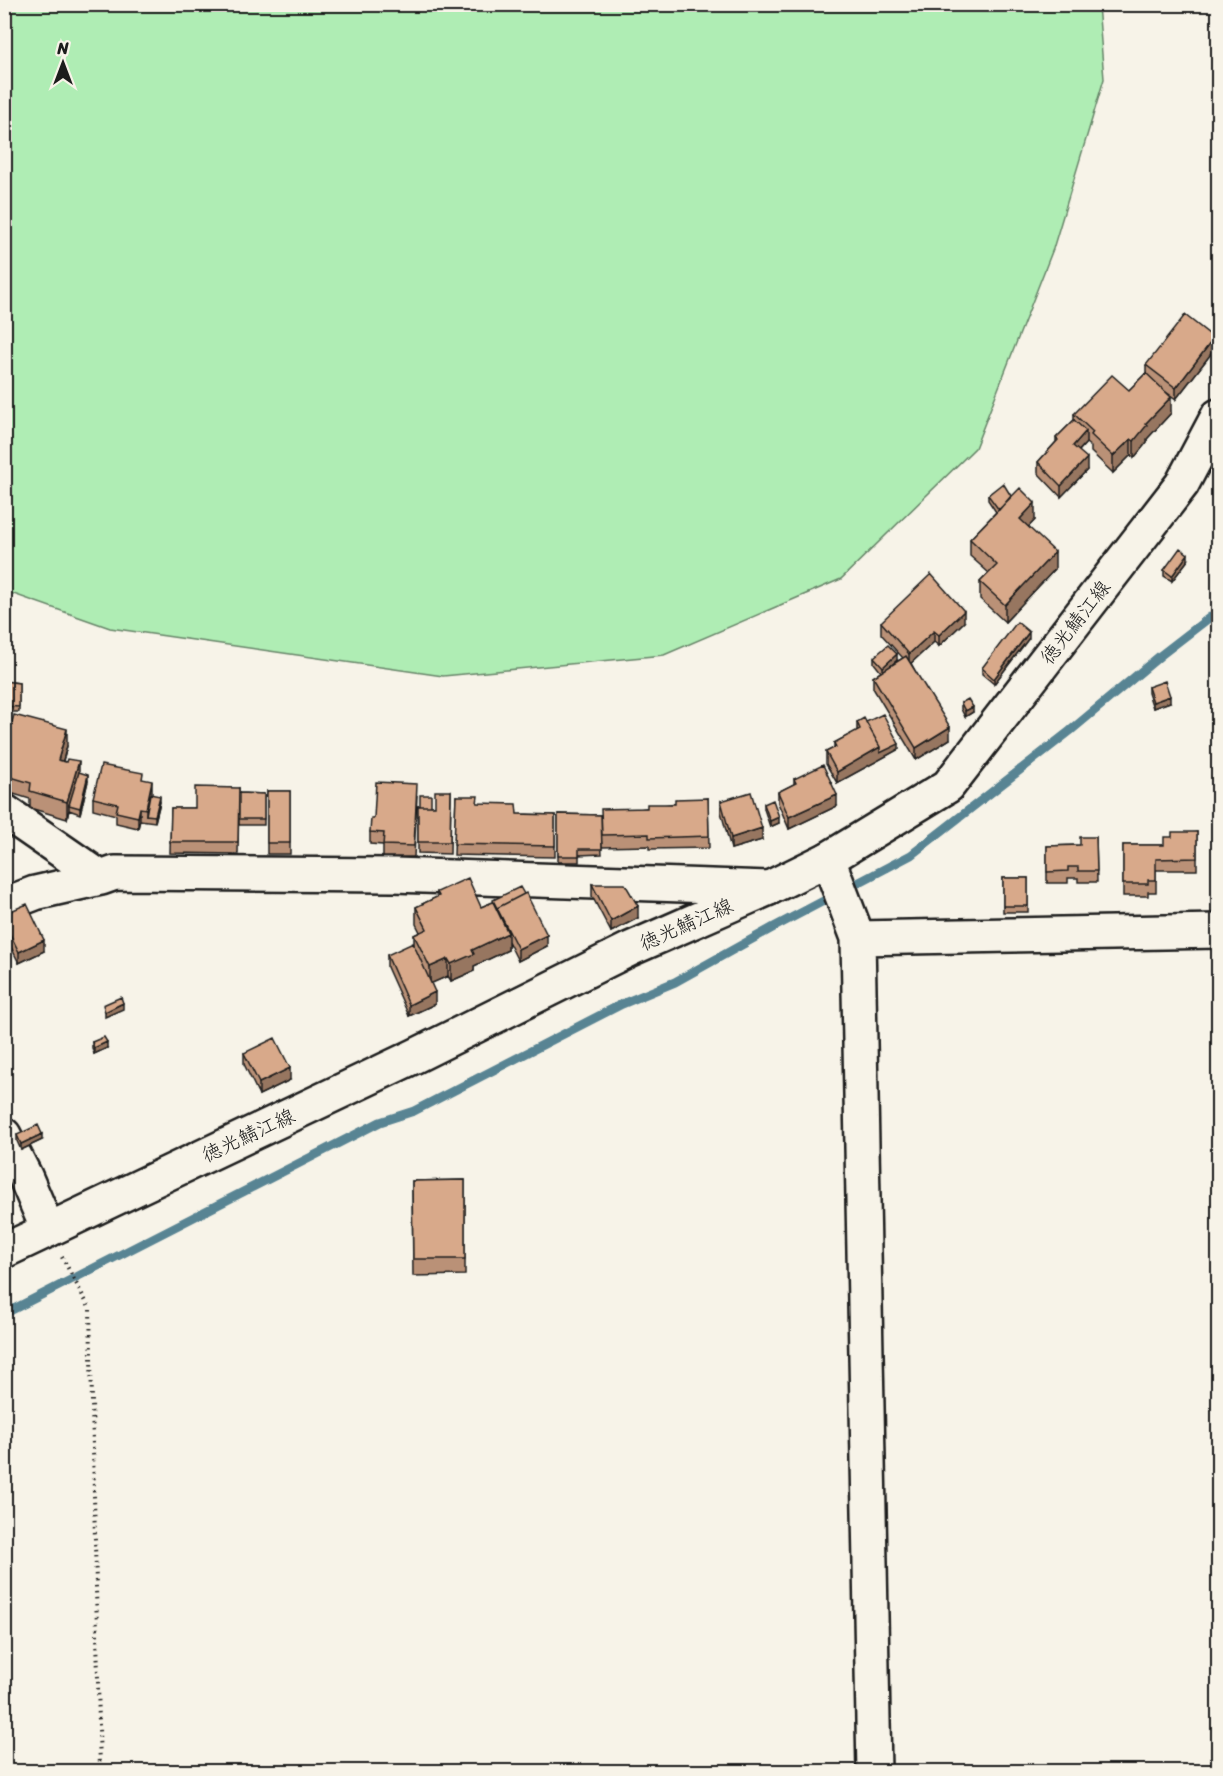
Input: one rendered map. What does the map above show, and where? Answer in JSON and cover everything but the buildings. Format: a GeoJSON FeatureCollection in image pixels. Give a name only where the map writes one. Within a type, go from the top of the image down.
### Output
{"type":"FeatureCollection","features":[{"type":"Feature","properties":{"kind":"street","name":"徳光鯖江線"},"geometry":{"type":"LineString","coordinates":[[4,1251],[404,1061],[630,949],[769,888],[828,859],[948,786],[1182,484],[1218,416]]}},
{"type":"Feature","properties":{"kind":"street"},"geometry":{"type":"LineString","coordinates":[[4,811],[101,878]]}},
{"type":"Feature","properties":{"kind":"street"},"geometry":{"type":"LineString","coordinates":[[828,859],[858,938],[874,1772]]}},
{"type":"Feature","properties":{"kind":"street"},"geometry":{"type":"LineString","coordinates":[[4,905],[35,892],[115,873],[394,875],[769,888]]}},
{"type":"Feature","properties":{"kind":"street"},"geometry":{"type":"LineString","coordinates":[[858,938],[1218,931]]}},
{"type":"Feature","properties":{"kind":"street"},"geometry":{"type":"LineString","coordinates":[[4,1135],[25,1176],[48,1230]]}},
{"type":"Feature","properties":{"kind":"path"},"geometry":{"type":"LineString","coordinates":[[48,1230],[90,1309],[100,1772]]}},
{"type":"Feature","properties":{"kind":"green space"},"geometry":{"type":"Polygon","coordinates":[[[5,4],[1098,5],[1104,79],[1053,249],[975,448],[841,579],[664,655],[443,676],[110,628],[5,591],[5,4]]]}},
{"type":"Feature","properties":{"kind":"waterway"},"geometry":{"type":"LineString","coordinates":[[4,1314],[380,1122],[414,1111],[622,1004],[675,982],[911,855],[1070,731],[1218,611]]}}]}
